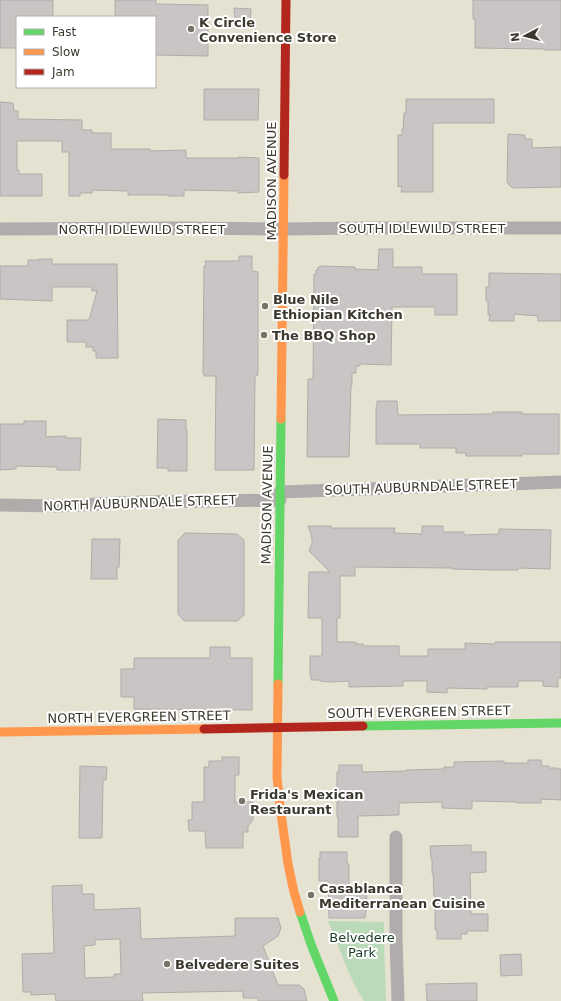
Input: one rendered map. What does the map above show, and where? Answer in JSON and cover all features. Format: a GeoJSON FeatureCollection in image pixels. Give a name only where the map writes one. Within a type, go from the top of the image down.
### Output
{"type":"FeatureCollection","features":[{"type":"Feature","properties":{"kind":"street","name":"MADISON AVENUE"},"geometry":{"type":"LineString","coordinates":[[286,0],[277,785],[281,822],[289,871],[294,891],[313,950],[334,1001]]}},
{"type":"Feature","properties":{"kind":"street","name":"SOUTH IDLEWILD STREET"},"geometry":{"type":"LineString","coordinates":[[284,229],[561,228]]}},
{"type":"Feature","properties":{"kind":"street","name":"NORTH IDLEWILD STREET"},"geometry":{"type":"LineString","coordinates":[[0,229],[284,229]]}},
{"type":"Feature","properties":{"kind":"street","name":"SOUTH AUBURNDALE STREET"},"geometry":{"type":"LineString","coordinates":[[280,496],[561,482]]}},
{"type":"Feature","properties":{"kind":"street","name":"NORTH AUBURNDALE STREET"},"geometry":{"type":"LineString","coordinates":[[0,505],[57,506],[280,496]]}},
{"type":"Feature","properties":{"kind":"street","name":"SOUTH EVERGREEN STREET"},"geometry":{"type":"LineString","coordinates":[[278,728],[561,722]]}},
{"type":"Feature","properties":{"kind":"street","name":"NORTH EVERGREEN STREET"},"geometry":{"type":"LineString","coordinates":[[0,732],[278,728]]}},
{"type":"Feature","properties":{"kind":"street"},"geometry":{"type":"LineString","coordinates":[[396,837],[396,938],[398,1001]]}},
{"type":"Feature","properties":{"kind":"green space","name":"Belvedere Park"},"geometry":{"type":"Polygon","coordinates":[[[328,921],[384,922],[386,1001],[364,1001],[349,972],[328,921]]]}},
{"type":"Feature","properties":{"kind":"building"},"geometry":{"type":"Polygon","coordinates":[[[0,0],[53,0],[53,16],[16,16],[16,48],[0,48],[0,0]]]}},
{"type":"Feature","properties":{"kind":"building"},"geometry":{"type":"Polygon","coordinates":[[[115,0],[156,0],[156,4],[208,5],[208,56],[156,55],[156,16],[115,16],[115,0]]]}},
{"type":"Feature","properties":{"kind":"building"},"geometry":{"type":"Polygon","coordinates":[[[473,0],[561,0],[561,50],[475,48],[475,19],[473,19],[473,0]]]}},
{"type":"Feature","properties":{"kind":"building"},"geometry":{"type":"Polygon","coordinates":[[[234,8],[251,9],[250,25],[235,24],[234,8]]]}},
{"type":"Feature","properties":{"kind":"building"},"geometry":{"type":"Polygon","coordinates":[[[204,89],[259,89],[258,120],[204,120],[204,89]]]}},
{"type":"Feature","properties":{"kind":"building"},"geometry":{"type":"Polygon","coordinates":[[[406,99],[494,99],[494,123],[433,123],[433,192],[401,192],[402,186],[398,187],[398,135],[402,135],[404,113],[406,113],[406,99]]]}},
{"type":"Feature","properties":{"kind":"building"},"geometry":{"type":"Polygon","coordinates":[[[0,102],[13,103],[14,111],[18,111],[18,119],[82,120],[82,130],[92,130],[92,133],[111,133],[111,149],[150,149],[150,151],[186,150],[186,158],[259,158],[259,192],[238,193],[238,191],[184,190],[184,196],[168,196],[128,195],[128,191],[92,190],[92,193],[80,193],[80,196],[69,196],[69,152],[62,152],[62,141],[17,141],[17,170],[19,170],[19,174],[42,174],[42,196],[0,196],[0,102]]]}},
{"type":"Feature","properties":{"kind":"building"},"geometry":{"type":"Polygon","coordinates":[[[508,134],[525,135],[525,139],[532,139],[532,148],[561,147],[561,187],[514,188],[510,186],[507,182],[508,134]]]}},
{"type":"Feature","properties":{"kind":"building"},"geometry":{"type":"Polygon","coordinates":[[[379,249],[393,249],[393,267],[422,267],[422,274],[457,274],[457,315],[435,315],[435,307],[392,307],[391,365],[360,364],[360,366],[356,366],[356,373],[352,373],[349,457],[307,457],[308,379],[313,379],[314,274],[316,274],[316,270],[318,270],[318,267],[320,266],[355,267],[355,269],[378,270],[379,249]]]}},
{"type":"Feature","properties":{"kind":"building"},"geometry":{"type":"Polygon","coordinates":[[[239,256],[252,256],[252,271],[258,272],[258,375],[255,376],[254,470],[215,470],[216,376],[204,376],[203,373],[204,266],[206,266],[205,261],[239,261],[239,256]]]}},
{"type":"Feature","properties":{"kind":"building"},"geometry":{"type":"Polygon","coordinates":[[[52,259],[52,264],[117,264],[118,358],[96,358],[96,351],[93,351],[93,347],[86,347],[86,342],[67,342],[67,320],[89,320],[97,291],[92,291],[92,287],[52,287],[52,301],[0,299],[0,266],[28,266],[28,260],[52,259]]]}},
{"type":"Feature","properties":{"kind":"building"},"geometry":{"type":"Polygon","coordinates":[[[489,273],[561,274],[561,321],[538,321],[538,316],[514,314],[514,321],[489,321],[490,314],[488,315],[486,287],[489,287],[489,273]]]}},
{"type":"Feature","properties":{"kind":"building"},"geometry":{"type":"Polygon","coordinates":[[[377,401],[397,401],[398,415],[493,414],[493,412],[559,414],[559,454],[522,454],[522,456],[466,456],[466,453],[456,453],[456,448],[420,448],[420,444],[376,444],[377,401]]]}},
{"type":"Feature","properties":{"kind":"building"},"geometry":{"type":"Polygon","coordinates":[[[158,419],[186,420],[187,471],[168,471],[168,468],[157,468],[158,419]]]}},
{"type":"Feature","properties":{"kind":"building"},"geometry":{"type":"Polygon","coordinates":[[[24,421],[46,421],[46,437],[66,436],[66,438],[81,438],[80,470],[57,470],[57,467],[16,466],[16,469],[0,470],[0,424],[24,424],[24,421]]]}},
{"type":"Feature","properties":{"kind":"building"},"geometry":{"type":"Polygon","coordinates":[[[308,526],[331,526],[331,528],[395,528],[394,533],[422,534],[422,526],[443,526],[443,532],[464,532],[464,535],[499,534],[499,529],[551,530],[550,569],[518,568],[518,570],[493,570],[355,567],[355,576],[340,576],[340,618],[337,618],[337,642],[356,642],[356,644],[363,644],[363,646],[399,646],[399,656],[428,656],[428,649],[465,649],[465,643],[495,644],[495,642],[561,642],[561,678],[558,678],[558,687],[543,686],[543,681],[518,681],[518,687],[487,687],[487,689],[447,688],[447,693],[427,692],[427,681],[403,681],[403,686],[349,687],[349,681],[330,682],[311,680],[310,656],[322,656],[322,618],[308,618],[309,572],[330,572],[309,551],[312,544],[312,539],[308,526]]]}},
{"type":"Feature","properties":{"kind":"building"},"geometry":{"type":"Polygon","coordinates":[[[185,533],[237,534],[244,540],[244,615],[237,621],[184,621],[178,614],[178,540],[185,533]]]}},
{"type":"Feature","properties":{"kind":"building"},"geometry":{"type":"Polygon","coordinates":[[[92,539],[120,539],[117,579],[91,579],[92,539]]]}},
{"type":"Feature","properties":{"kind":"building"},"geometry":{"type":"Polygon","coordinates":[[[210,647],[230,647],[230,658],[252,658],[252,710],[134,709],[134,697],[121,697],[121,669],[134,669],[134,658],[210,658],[210,647]]]}},
{"type":"Feature","properties":{"kind":"building"},"geometry":{"type":"Polygon","coordinates":[[[222,757],[239,757],[239,775],[235,775],[235,802],[253,802],[253,820],[248,826],[248,832],[243,832],[243,848],[206,848],[205,831],[189,831],[188,820],[192,820],[192,802],[204,802],[204,767],[209,767],[209,761],[222,761],[222,757]]]}},
{"type":"Feature","properties":{"kind":"building"},"geometry":{"type":"Polygon","coordinates":[[[528,760],[541,760],[542,766],[561,769],[561,800],[541,799],[541,803],[472,801],[472,809],[442,808],[442,802],[399,803],[399,815],[358,816],[358,837],[338,837],[337,772],[339,772],[339,765],[362,765],[362,772],[406,771],[444,769],[444,767],[454,767],[454,762],[504,761],[504,763],[528,763],[528,760]]]}},
{"type":"Feature","properties":{"kind":"building"},"geometry":{"type":"Polygon","coordinates":[[[80,766],[107,767],[106,780],[103,780],[102,838],[79,838],[80,766]]]}},
{"type":"Feature","properties":{"kind":"building"},"geometry":{"type":"Polygon","coordinates":[[[471,845],[471,852],[486,852],[486,872],[470,873],[471,914],[488,914],[488,931],[467,931],[467,934],[461,934],[461,939],[437,939],[437,930],[435,930],[435,896],[430,846],[471,845]]]}},
{"type":"Feature","properties":{"kind":"building"},"geometry":{"type":"Polygon","coordinates":[[[320,852],[347,852],[347,864],[349,864],[349,887],[366,887],[367,904],[365,918],[329,918],[328,881],[319,881],[320,852]]]}},
{"type":"Feature","properties":{"kind":"building"},"geometry":{"type":"Polygon","coordinates":[[[82,885],[82,894],[94,894],[94,910],[140,908],[141,939],[235,936],[235,918],[278,918],[281,928],[278,936],[263,946],[278,985],[299,985],[304,989],[307,1001],[258,1001],[258,998],[243,998],[243,991],[142,993],[143,1001],[56,1001],[55,994],[31,995],[31,992],[23,992],[22,954],[54,953],[52,886],[82,885]],[[120,939],[95,940],[95,945],[84,946],[85,978],[114,977],[114,974],[121,974],[120,939]]]}},
{"type":"Feature","properties":{"kind":"building"},"geometry":{"type":"Polygon","coordinates":[[[521,954],[522,975],[501,976],[500,955],[521,954]]]}},
{"type":"Feature","properties":{"kind":"building"},"geometry":{"type":"Polygon","coordinates":[[[477,983],[477,1001],[427,1001],[426,984],[477,983]]]}},
{"type":"Feature","properties":{"kind":"traffic: fast"},"geometry":{"type":"LineString","coordinates":[[278,684],[281,419]]}},
{"type":"Feature","properties":{"kind":"traffic: fast"},"geometry":{"type":"LineString","coordinates":[[363,726],[561,723]]}},
{"type":"Feature","properties":{"kind":"traffic: fast"},"geometry":{"type":"LineString","coordinates":[[300,912],[312,947],[334,1001]]}},
{"type":"Feature","properties":{"kind":"traffic: slow"},"geometry":{"type":"LineString","coordinates":[[281,419],[284,175]]}},
{"type":"Feature","properties":{"kind":"traffic: slow"},"geometry":{"type":"LineString","coordinates":[[278,684],[277,777],[288,864],[300,912]]}},
{"type":"Feature","properties":{"kind":"traffic: slow"},"geometry":{"type":"LineString","coordinates":[[0,732],[204,729]]}},
{"type":"Feature","properties":{"kind":"traffic: jam"},"geometry":{"type":"LineString","coordinates":[[284,175],[286,0]]}},
{"type":"Feature","properties":{"kind":"traffic: jam"},"geometry":{"type":"LineString","coordinates":[[204,729],[363,726]]}},
{"type":"Feature","properties":{"kind":"place","name":"K Circle Convenience Store"},"geometry":{"type":"Point","coordinates":[191,29]}},
{"type":"Feature","properties":{"kind":"place","name":"Blue Nile Ethiopian Kitchen"},"geometry":{"type":"Point","coordinates":[265,306]}},
{"type":"Feature","properties":{"kind":"place","name":"The BBQ Shop"},"geometry":{"type":"Point","coordinates":[264,335]}},
{"type":"Feature","properties":{"kind":"place","name":"Frida's Mexican Restaurant"},"geometry":{"type":"Point","coordinates":[242,801]}},
{"type":"Feature","properties":{"kind":"place","name":"Casablanca Mediterranean Cuisine"},"geometry":{"type":"Point","coordinates":[311,895]}},
{"type":"Feature","properties":{"kind":"place","name":"Belvedere Suites"},"geometry":{"type":"Point","coordinates":[167,964]}}]}
